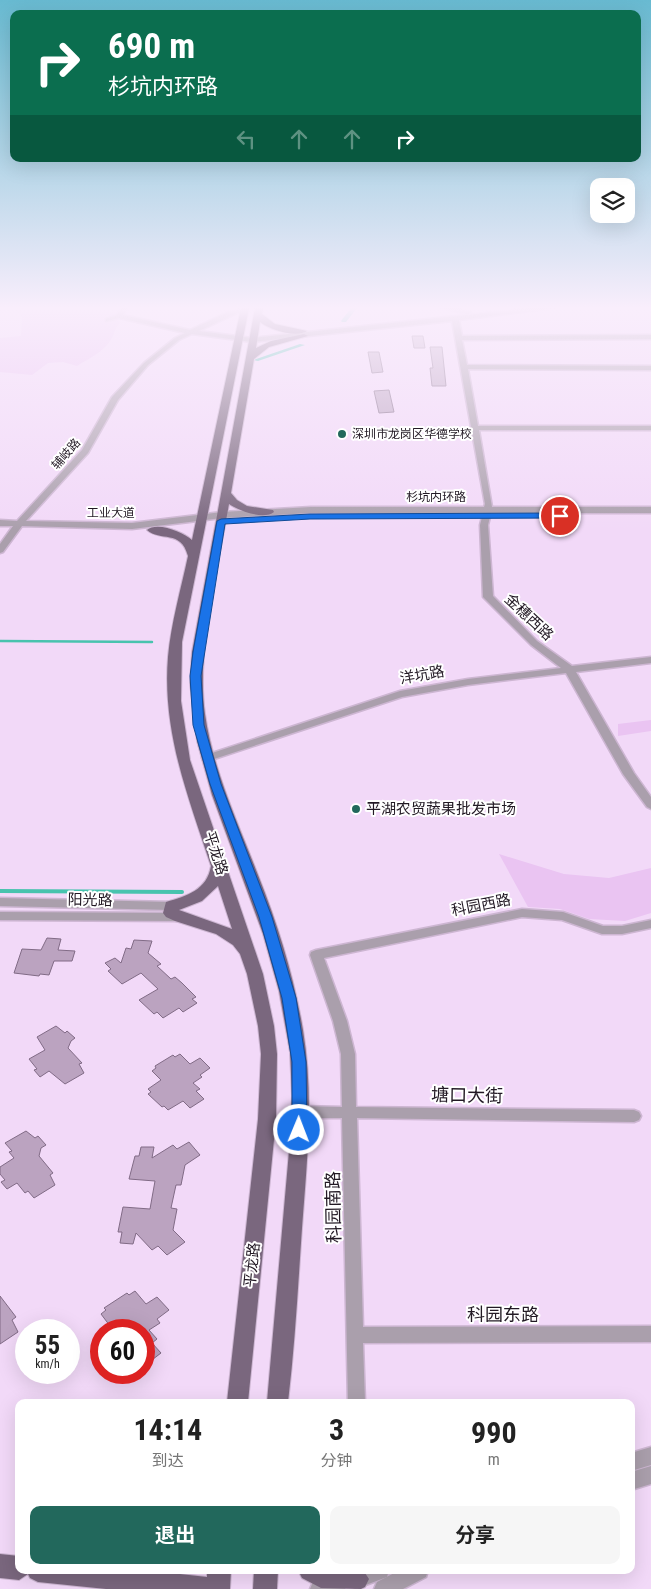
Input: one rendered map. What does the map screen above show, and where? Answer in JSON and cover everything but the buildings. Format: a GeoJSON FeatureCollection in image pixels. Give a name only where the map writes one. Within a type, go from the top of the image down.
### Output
{"type":"FeatureCollection","features":[{"type":"Feature","properties":{"kind":"main road","name":"平龙路"},"geometry":{"type":"LineString","coordinates":[[237,382],[201,521],[176,642],[172,688],[183,760],[249,955],[266,1026],[269,1082],[267,1119],[237,1399]]}},
{"type":"Feature","properties":{"kind":"main road","name":"平龙路"},"geometry":{"type":"LineString","coordinates":[[245,382],[196,676],[198,725],[207,758],[265,917],[289,998],[299,1062],[300,1112],[278,1399]]}},
{"type":"Feature","properties":{"kind":"main road"},"geometry":{"type":"LineString","coordinates":[[226,492],[229,498],[240,506],[269,512]]}},
{"type":"Feature","properties":{"kind":"main road"},"geometry":{"type":"LineString","coordinates":[[152,530],[172,533],[184,538],[191,546],[194,556]]}},
{"type":"Feature","properties":{"kind":"main road"},"geometry":{"type":"LineString","coordinates":[[219,862],[216,878],[204,893],[185,903],[175,911],[227,933],[236,939],[249,955]]}},
{"type":"Feature","properties":{"kind":"main road"},"geometry":{"type":"LineString","coordinates":[[0,1566],[15,1568]]}},
{"type":"Feature","properties":{"kind":"main road"},"geometry":{"type":"LineString","coordinates":[[73,1574],[212,1589]]}},
{"type":"Feature","properties":{"kind":"main road"},"geometry":{"type":"LineString","coordinates":[[100,1577],[115,1574]]}},
{"type":"Feature","properties":{"kind":"main road"},"geometry":{"type":"LineString","coordinates":[[218,1589],[219,1574]]}},
{"type":"Feature","properties":{"kind":"main road"},"geometry":{"type":"LineString","coordinates":[[265,1589],[266,1574]]}},
{"type":"Feature","properties":{"kind":"main road"},"geometry":{"type":"LineString","coordinates":[[320,1574],[329,1578],[357,1579]]}},
{"type":"Feature","properties":{"kind":"street","name":"辅岐路"},"geometry":{"type":"LineString","coordinates":[[0,550],[17,526],[85,451],[115,399],[130,382]]}},
{"type":"Feature","properties":{"kind":"street","name":"金穗西路"},"geometry":{"type":"LineString","coordinates":[[467,382],[489,504],[484,526],[488,597],[534,643],[568,669],[630,774],[651,805]]}},
{"type":"Feature","properties":{"kind":"street"},"geometry":{"type":"LineString","coordinates":[[475,428],[651,428]]}},
{"type":"Feature","properties":{"kind":"street","name":"杉坑内环路"},"geometry":{"type":"LineString","coordinates":[[222,518],[651,510]]}},
{"type":"Feature","properties":{"kind":"street","name":"杉坑内环路"},"geometry":{"type":"LineString","coordinates":[[222,518],[269,512],[651,516]]}},
{"type":"Feature","properties":{"kind":"street","name":"工业大道"},"geometry":{"type":"LineString","coordinates":[[0,523],[17,526],[152,530],[222,518]]}},
{"type":"Feature","properties":{"kind":"street","name":"工业大道"},"geometry":{"type":"LineString","coordinates":[[0,528],[17,526],[132,526],[201,521]]}},
{"type":"Feature","properties":{"kind":"street","name":"洋坑路"},"geometry":{"type":"LineString","coordinates":[[207,758],[400,694],[568,669],[651,660]]}},
{"type":"Feature","properties":{"kind":"street","name":"阳光路"},"geometry":{"type":"LineString","coordinates":[[0,902],[175,911]]}},
{"type":"Feature","properties":{"kind":"street","name":"阳光路"},"geometry":{"type":"LineString","coordinates":[[0,916],[175,911]]}},
{"type":"Feature","properties":{"kind":"street","name":"科园西路"},"geometry":{"type":"LineString","coordinates":[[316,955],[522,913],[563,916],[602,930],[622,930],[651,924]]}},
{"type":"Feature","properties":{"kind":"street","name":"科园南路"},"geometry":{"type":"LineString","coordinates":[[316,955],[340,1021],[348,1054],[356,1399]]}},
{"type":"Feature","properties":{"kind":"street","name":"塘口大街"},"geometry":{"type":"LineString","coordinates":[[300,1112],[634,1116]]}},
{"type":"Feature","properties":{"kind":"street","name":"科园东路"},"geometry":{"type":"LineString","coordinates":[[355,1335],[651,1334]]}},
{"type":"Feature","properties":{"kind":"street"},"geometry":{"type":"LineString","coordinates":[[635,1461],[651,1456]]}},
{"type":"Feature","properties":{"kind":"street"},"geometry":{"type":"LineString","coordinates":[[635,1480],[651,1475]]}},
{"type":"Feature","properties":{"kind":"street"},"geometry":{"type":"LineString","coordinates":[[320,1589],[370,1574]]}},
{"type":"Feature","properties":{"kind":"street"},"geometry":{"type":"LineString","coordinates":[[384,1589],[412,1574]]}},
{"type":"Feature","properties":{"kind":"shaded area"},"geometry":{"type":"Polygon","coordinates":[[[651,720],[651,731],[618,736],[618,724],[651,720]]]}},
{"type":"Feature","properties":{"kind":"shaded area"},"geometry":{"type":"Polygon","coordinates":[[[499,854],[564,874],[609,878],[651,868],[651,913],[625,921],[589,919],[560,909],[528,907],[499,854]]]}},
{"type":"Feature","properties":{"kind":"waterway"},"geometry":{"type":"LineString","coordinates":[[0,641],[152,642]]}},
{"type":"Feature","properties":{"kind":"waterway"},"geometry":{"type":"LineString","coordinates":[[0,891],[182,892]]}},
{"type":"Feature","properties":{"kind":"place","name":"深圳市龙岗区华德学校"},"geometry":{"type":"Point","coordinates":[342,434]}},
{"type":"Feature","properties":{"kind":"place","name":"平湖农贸蔬果批发市场"},"geometry":{"type":"Point","coordinates":[356,809]}},
{"type":"Feature","properties":{"kind":"route"},"geometry":{"type":"LineString","coordinates":[[299,1130],[299,1062],[296,1031],[289,998],[265,917],[252,878],[215,784],[198,725],[196,699],[198,652],[221,521],[310,516],[560,516]]}}]}
